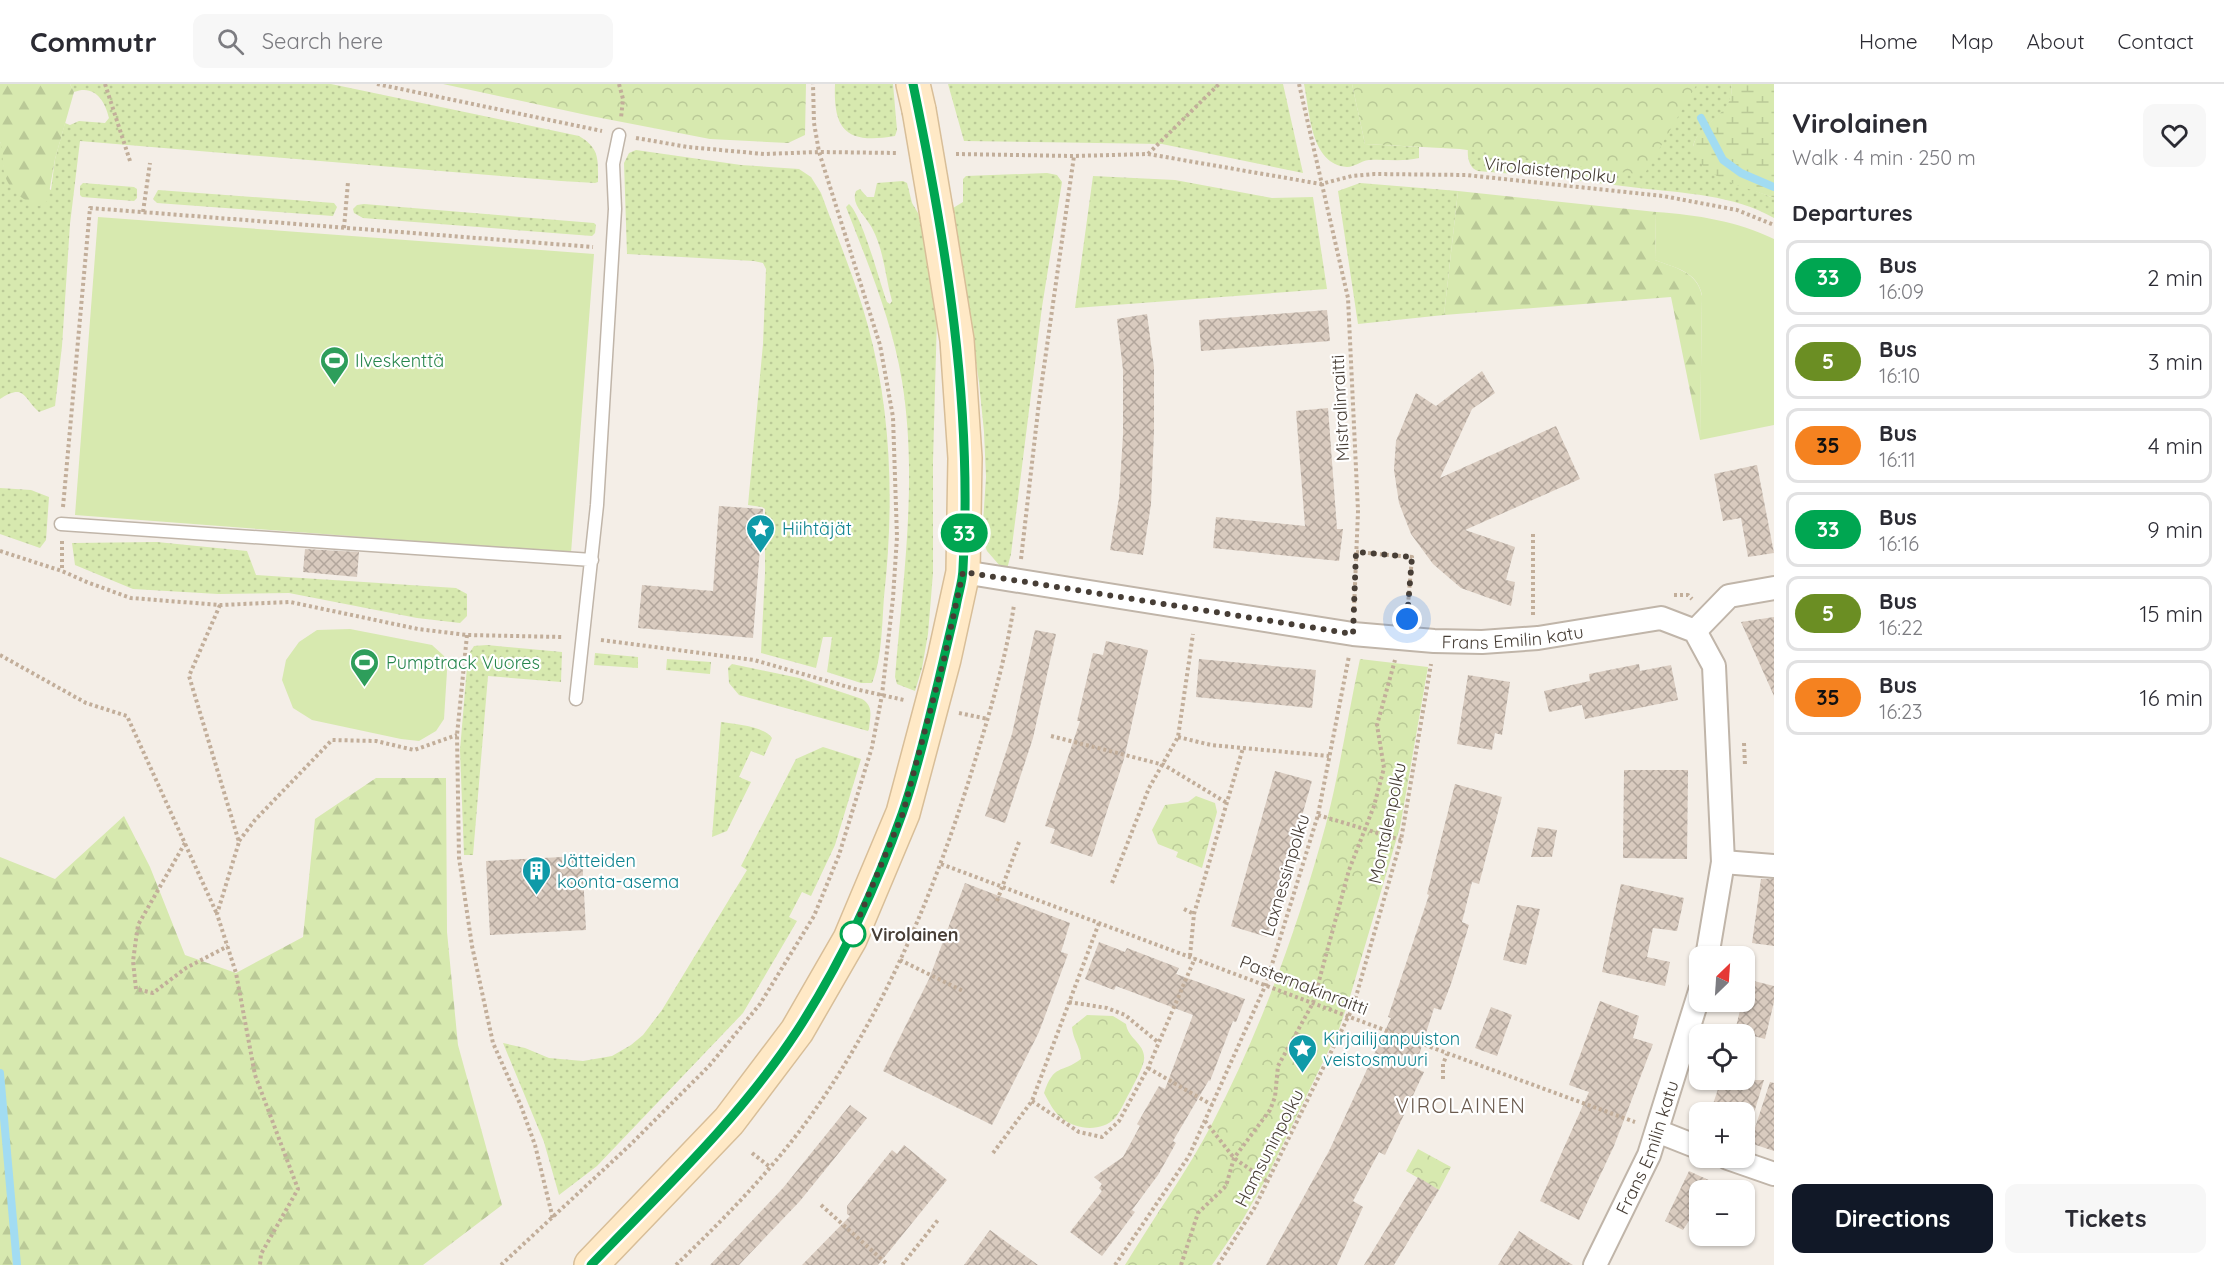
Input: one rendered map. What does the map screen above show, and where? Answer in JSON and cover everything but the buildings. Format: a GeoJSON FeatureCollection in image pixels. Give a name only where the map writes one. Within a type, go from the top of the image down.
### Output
{"type":"FeatureCollection","features":[{"type":"Feature","properties":{"kind":"main road"},"geometry":{"type":"LineString","coordinates":[[591,1265],[729,1121],[797,1031],[850,939],[903,813],[944,659],[963,572],[965,458],[957,340],[916,97]]}},
{"type":"Feature","properties":{"kind":"street","name":"Frans Emilin katu"},"geometry":{"type":"LineString","coordinates":[[963,572],[1353,634],[1434,641],[1482,642],[1538,638],[1660,618],[1695,631]]}},
{"type":"Feature","properties":{"kind":"street"},"geometry":{"type":"LineString","coordinates":[[1709,946],[1723,862],[1714,666],[1695,631],[1730,596],[1774,588]]}},
{"type":"Feature","properties":{"kind":"street"},"geometry":{"type":"LineString","coordinates":[[1723,862],[1774,866]]}},
{"type":"Feature","properties":{"kind":"street","name":"Frans Emilin katu"},"geometry":{"type":"LineString","coordinates":[[1595,1265],[1649,1155],[1694,1012]]}},
{"type":"Feature","properties":{"kind":"street"},"geometry":{"type":"LineString","coordinates":[[1657,1131],[1689,1144]]}},
{"type":"Feature","properties":{"kind":"street"},"geometry":{"type":"LineString","coordinates":[[1755,1167],[1774,1174]]}},
{"type":"Feature","properties":{"kind":"lane"},"geometry":{"type":"LineString","coordinates":[[576,699],[592,560],[615,209],[614,164],[619,135]]}},
{"type":"Feature","properties":{"kind":"lane"},"geometry":{"type":"LineString","coordinates":[[61,524],[592,560]]}},
{"type":"Feature","properties":{"kind":"path"},"geometry":{"type":"LineString","coordinates":[[105,84],[130,161]]}},
{"type":"Feature","properties":{"kind":"path"},"geometry":{"type":"LineString","coordinates":[[377,84],[619,135],[688,147],[764,154],[900,153]]}},
{"type":"Feature","properties":{"kind":"path"},"geometry":{"type":"LineString","coordinates":[[619,84],[623,99],[619,135]]}},
{"type":"Feature","properties":{"kind":"path"},"geometry":{"type":"LineString","coordinates":[[501,1265],[553,1219],[709,1066],[760,1004],[814,916],[839,855],[872,747],[882,695],[897,537],[892,417],[880,345],[819,152],[814,123],[813,84]]}},
{"type":"Feature","properties":{"kind":"path"},"geometry":{"type":"LineString","coordinates":[[1148,153],[1219,84]]}},
{"type":"Feature","properties":{"kind":"path","name":"Mistralinraitti"},"geometry":{"type":"LineString","coordinates":[[1299,84],[1348,298],[1358,511],[1353,634]]}},
{"type":"Feature","properties":{"kind":"path"},"geometry":{"type":"LineString","coordinates":[[947,154],[1074,156],[1148,153],[1321,184]]}},
{"type":"Feature","properties":{"kind":"path"},"geometry":{"type":"LineString","coordinates":[[143,212],[150,163]]}},
{"type":"Feature","properties":{"kind":"path","name":"Virolaistenpolku"},"geometry":{"type":"LineString","coordinates":[[1321,184],[1352,176],[1374,174],[1466,175],[1673,198],[1737,210],[1774,225]]}},
{"type":"Feature","properties":{"kind":"path"},"geometry":{"type":"LineString","coordinates":[[344,228],[348,182]]}},
{"type":"Feature","properties":{"kind":"path"},"geometry":{"type":"LineString","coordinates":[[62,571],[61,524],[90,208],[612,249]]}},
{"type":"Feature","properties":{"kind":"path"},"geometry":{"type":"LineString","coordinates":[[1533,534],[1533,621]]}},
{"type":"Feature","properties":{"kind":"path"},"geometry":{"type":"LineString","coordinates":[[0,551],[62,571],[131,598],[220,605],[290,602],[418,629],[467,635],[583,638],[754,660],[882,695]]}},
{"type":"Feature","properties":{"kind":"path"},"geometry":{"type":"LineString","coordinates":[[1356,552],[1412,557],[1407,619]]}},
{"type":"Feature","properties":{"kind":"path"},"geometry":{"type":"LineString","coordinates":[[220,605],[189,676],[239,842]]}},
{"type":"Feature","properties":{"kind":"path"},"geometry":{"type":"LineString","coordinates":[[1112,883],[1149,788],[1178,737],[1193,634]]}},
{"type":"Feature","properties":{"kind":"path","name":"Laxnessinpolku"},"geometry":{"type":"LineString","coordinates":[[1115,1265],[1189,1156],[1266,984],[1318,815],[1353,634]]}},
{"type":"Feature","properties":{"kind":"path"},"geometry":{"type":"LineString","coordinates":[[467,635],[457,735],[459,858],[472,946],[493,1043],[521,1106],[531,1135],[553,1219]]}},
{"type":"Feature","properties":{"kind":"path","name":"Montalenpolku"},"geometry":{"type":"LineString","coordinates":[[1353,1007],[1401,840],[1434,641]]}},
{"type":"Feature","properties":{"kind":"path"},"geometry":{"type":"LineString","coordinates":[[0,655],[86,703],[127,716],[217,914],[244,1008],[255,1075],[298,1190],[261,1254],[260,1265]]}},
{"type":"Feature","properties":{"kind":"path"},"geometry":{"type":"LineString","coordinates":[[1181,1265],[1196,1218],[1201,1210],[1226,1186],[1234,1158],[1270,1110],[1275,1097],[1278,1066],[1313,1003],[1349,870],[1374,806],[1384,768],[1377,725],[1396,655]]}},
{"type":"Feature","properties":{"kind":"path"},"geometry":{"type":"LineString","coordinates":[[217,914],[239,842],[255,820],[332,740],[376,741],[414,750],[457,735]]}},
{"type":"Feature","properties":{"kind":"path"},"geometry":{"type":"LineString","coordinates":[[1051,736],[1164,765],[1227,803]]}},
{"type":"Feature","properties":{"kind":"path"},"geometry":{"type":"LineString","coordinates":[[1178,737],[1211,745],[1329,756]]}},
{"type":"Feature","properties":{"kind":"path"},"geometry":{"type":"LineString","coordinates":[[1190,956],[1194,914],[1243,748]]}},
{"type":"Feature","properties":{"kind":"path"},"geometry":{"type":"LineString","coordinates":[[1318,815],[1401,840]]}},
{"type":"Feature","properties":{"kind":"path"},"geometry":{"type":"LineString","coordinates":[[997,901],[1019,842]]}},
{"type":"Feature","properties":{"kind":"path"},"geometry":{"type":"LineString","coordinates":[[185,843],[138,925],[133,961],[135,989],[153,993],[186,968],[228,946]]}},
{"type":"Feature","properties":{"kind":"path","name":"Pasternakinraitti"},"geometry":{"type":"LineString","coordinates":[[941,864],[1657,1131]]}},
{"type":"Feature","properties":{"kind":"path"},"geometry":{"type":"LineString","coordinates":[[1184,909],[1194,914]]}},
{"type":"Feature","properties":{"kind":"path"},"geometry":{"type":"LineString","coordinates":[[993,1153],[1032,1101],[1100,923]]}},
{"type":"Feature","properties":{"kind":"path"},"geometry":{"type":"LineString","coordinates":[[1032,1101],[1079,1132],[1102,1137],[1119,1122],[1148,1068],[1195,958]]}},
{"type":"Feature","properties":{"kind":"path"},"geometry":{"type":"LineString","coordinates":[[900,960],[963,991]]}},
{"type":"Feature","properties":{"kind":"path"},"geometry":{"type":"LineString","coordinates":[[1070,1002],[1107,1008],[1125,1015],[1159,1043]]}},
{"type":"Feature","properties":{"kind":"path","name":"Hamsuninpolku"},"geometry":{"type":"LineString","coordinates":[[1218,1265],[1256,1207],[1353,1007]]}},
{"type":"Feature","properties":{"kind":"path"},"geometry":{"type":"LineString","coordinates":[[1443,1079],[1443,1064],[1447,1054]]}},
{"type":"Feature","properties":{"kind":"path"},"geometry":{"type":"LineString","coordinates":[[1148,1068],[1212,1105]]}},
{"type":"Feature","properties":{"kind":"path"},"geometry":{"type":"LineString","coordinates":[[1205,1121],[1234,1158],[1268,1182]]}},
{"type":"Feature","properties":{"kind":"path"},"geometry":{"type":"LineString","coordinates":[[752,1153],[770,1167]]}},
{"type":"Feature","properties":{"kind":"path"},"geometry":{"type":"LineString","coordinates":[[821,1205],[888,1265]]}},
{"type":"Feature","properties":{"kind":"path"},"geometry":{"type":"LineString","coordinates":[[902,1265],[938,1220]]}},
{"type":"Feature","properties":{"kind":"green space"},"geometry":{"type":"Polygon","coordinates":[[[0,84],[70,84],[74,92],[45,204],[39,206],[26,200],[14,191],[6,179],[0,142],[0,84]]]}},
{"type":"Feature","properties":{"kind":"green space"},"geometry":{"type":"Polygon","coordinates":[[[70,84],[331,84],[579,136],[594,150],[598,161],[598,182],[561,181],[80,141],[70,224],[62,346],[55,406],[39,412],[19,392],[8,394],[0,399],[0,142],[3,147],[3,166],[51,190],[55,159],[65,123],[70,125],[79,121],[105,123],[109,118],[98,96],[88,90],[74,92],[70,84]]]}},
{"type":"Feature","properties":{"kind":"green space"},"geometry":{"type":"Polygon","coordinates":[[[443,84],[806,84],[805,135],[788,143],[710,139],[443,84]]]}},
{"type":"Feature","properties":{"kind":"green space"},"geometry":{"type":"Polygon","coordinates":[[[835,84],[893,84],[897,130],[895,136],[865,138],[846,131],[837,113],[835,84]]]}},
{"type":"Feature","properties":{"kind":"green space"},"geometry":{"type":"Polygon","coordinates":[[[948,84],[1283,84],[1303,173],[1162,144],[964,141],[948,84]]]}},
{"type":"Feature","properties":{"kind":"green space"},"geometry":{"type":"Polygon","coordinates":[[[1304,84],[1352,84],[1365,144],[1419,147],[1419,158],[1369,160],[1347,167],[1335,164],[1326,157],[1314,135],[1304,84]]]}},
{"type":"Feature","properties":{"kind":"green space"},"geometry":{"type":"Polygon","coordinates":[[[1352,84],[1697,84],[1644,175],[1460,149],[1365,144],[1352,84]]]}},
{"type":"Feature","properties":{"kind":"green space"},"geometry":{"type":"Polygon","coordinates":[[[1660,84],[1731,84],[1729,103],[1697,137],[1693,146],[1756,191],[1774,198],[1774,218],[1742,204],[1708,196],[1478,171],[1469,162],[1468,148],[1660,84]]]}},
{"type":"Feature","properties":{"kind":"green space"},"geometry":{"type":"Polygon","coordinates":[[[1731,84],[1774,84],[1774,198],[1717,176],[1699,161],[1693,151],[1700,133],[1728,104],[1731,84]]]}},
{"type":"Feature","properties":{"kind":"green space"},"geometry":{"type":"Polygon","coordinates":[[[636,150],[741,165],[799,169],[811,177],[821,193],[868,326],[876,359],[886,427],[890,495],[889,529],[881,641],[878,664],[872,683],[861,683],[827,672],[832,637],[823,637],[816,668],[761,653],[765,509],[748,505],[763,344],[766,269],[763,263],[754,261],[627,254],[624,163],[629,153],[636,150]]]}},
{"type":"Feature","properties":{"kind":"green space"},"geometry":{"type":"Polygon","coordinates":[[[1047,173],[1057,175],[1062,182],[1042,307],[1011,554],[1007,569],[1000,566],[987,551],[982,538],[986,477],[984,432],[979,382],[953,208],[963,202],[963,179],[966,176],[1047,173]]]}},
{"type":"Feature","properties":{"kind":"green space"},"geometry":{"type":"Polygon","coordinates":[[[1093,176],[1175,180],[1272,198],[1313,197],[1327,289],[1075,308],[1093,176]]]}},
{"type":"Feature","properties":{"kind":"green space"},"geometry":{"type":"Polygon","coordinates":[[[903,181],[907,183],[912,203],[918,213],[927,249],[937,317],[933,573],[928,634],[915,691],[897,684],[895,677],[909,492],[907,418],[902,381],[886,314],[846,207],[849,204],[860,222],[887,302],[890,304],[892,301],[879,245],[872,228],[855,201],[855,196],[856,191],[860,189],[867,197],[874,197],[877,183],[903,181]]]}},
{"type":"Feature","properties":{"kind":"green space"},"geometry":{"type":"Polygon","coordinates":[[[83,183],[134,187],[137,189],[137,198],[134,201],[82,197],[80,186],[83,183]]]}},
{"type":"Feature","properties":{"kind":"green space"},"geometry":{"type":"Polygon","coordinates":[[[1360,183],[1458,191],[1444,315],[1358,324],[1338,191],[1360,183]]]}},
{"type":"Feature","properties":{"kind":"green space"},"geometry":{"type":"Polygon","coordinates":[[[158,190],[334,203],[337,207],[333,216],[157,203],[153,199],[158,190]]]}},
{"type":"Feature","properties":{"kind":"green space"},"geometry":{"type":"Polygon","coordinates":[[[1458,191],[1656,212],[1655,260],[1677,268],[1690,276],[1702,296],[1700,440],[1671,297],[1444,315],[1458,191]]]}},
{"type":"Feature","properties":{"kind":"green space"},"geometry":{"type":"Polygon","coordinates":[[[357,205],[594,223],[596,225],[592,236],[363,218],[354,213],[353,209],[357,205]]]}},
{"type":"Feature","properties":{"kind":"green space"},"geometry":{"type":"Polygon","coordinates":[[[1656,212],[1716,220],[1774,239],[1774,425],[1700,440],[1702,295],[1690,275],[1655,260],[1656,212]]]}},
{"type":"Feature","properties":{"kind":"green space","name":"Ilveskenttä"},"geometry":{"type":"Polygon","coordinates":[[[98,217],[594,254],[571,553],[75,515],[98,217]]]}},
{"type":"Feature","properties":{"kind":"green space"},"geometry":{"type":"Polygon","coordinates":[[[0,488],[31,490],[49,497],[46,540],[40,548],[0,534],[0,488]]]}},
{"type":"Feature","properties":{"kind":"green space"},"geometry":{"type":"Polygon","coordinates":[[[157,542],[247,551],[256,575],[456,588],[467,594],[467,616],[460,623],[417,618],[289,593],[218,594],[133,589],[75,565],[72,543],[157,542]]]}},
{"type":"Feature","properties":{"kind":"green space","name":"Pumptrack Vuores"},"geometry":{"type":"Polygon","coordinates":[[[350,629],[432,645],[444,656],[447,671],[444,719],[436,731],[419,741],[401,739],[312,720],[293,708],[282,680],[286,660],[299,642],[317,630],[350,629]]]}},
{"type":"Feature","properties":{"kind":"green space"},"geometry":{"type":"Polygon","coordinates":[[[487,645],[562,652],[561,682],[488,676],[473,855],[464,855],[460,750],[468,655],[474,646],[487,645]]]}},
{"type":"Feature","properties":{"kind":"green space"},"geometry":{"type":"Polygon","coordinates":[[[595,653],[638,657],[638,668],[594,665],[595,653]]]}},
{"type":"Feature","properties":{"kind":"green space"},"geometry":{"type":"Polygon","coordinates":[[[667,659],[711,662],[710,674],[666,670],[667,659]]]}},
{"type":"Feature","properties":{"kind":"green space"},"geometry":{"type":"Polygon","coordinates":[[[1360,659],[1428,667],[1400,827],[1339,1029],[1267,1177],[1242,1221],[1212,1265],[1125,1265],[1203,1141],[1231,1086],[1263,1013],[1291,939],[1326,824],[1360,659]]]}},
{"type":"Feature","properties":{"kind":"green space"},"geometry":{"type":"Polygon","coordinates":[[[732,664],[799,678],[862,699],[870,708],[869,729],[868,731],[739,695],[729,683],[728,668],[732,664]]]}},
{"type":"Feature","properties":{"kind":"green space"},"geometry":{"type":"Polygon","coordinates":[[[721,722],[756,728],[772,738],[764,756],[751,751],[739,777],[751,782],[727,831],[712,837],[721,722]]]}},
{"type":"Feature","properties":{"kind":"green space"},"geometry":{"type":"Polygon","coordinates":[[[823,747],[861,759],[835,845],[811,896],[802,892],[789,917],[797,921],[743,1013],[597,1166],[559,1195],[544,1142],[503,1043],[525,1048],[549,1058],[583,1061],[612,1056],[643,1035],[662,1010],[747,870],[741,866],[796,759],[823,747]]]}},
{"type":"Feature","properties":{"kind":"green space"},"geometry":{"type":"Polygon","coordinates":[[[376,778],[446,778],[447,932],[458,1045],[502,1205],[423,1265],[0,1265],[0,857],[55,879],[124,816],[150,867],[185,955],[236,973],[303,937],[315,819],[376,778]]]}},
{"type":"Feature","properties":{"kind":"green space"},"geometry":{"type":"Polygon","coordinates":[[[1196,796],[1215,803],[1217,812],[1202,868],[1176,857],[1178,852],[1158,844],[1152,830],[1165,805],[1188,802],[1196,796]]]}},
{"type":"Feature","properties":{"kind":"green space"},"geometry":{"type":"Polygon","coordinates":[[[1087,1015],[1113,1016],[1126,1024],[1144,1054],[1140,1072],[1115,1118],[1103,1126],[1089,1128],[1069,1123],[1060,1117],[1044,1093],[1055,1073],[1081,1059],[1072,1027],[1087,1015]]]}},
{"type":"Feature","properties":{"kind":"green space"},"geometry":{"type":"Polygon","coordinates":[[[1418,1149],[1451,1167],[1439,1190],[1406,1171],[1418,1149]]]}},
{"type":"Feature","properties":{"kind":"waterway"},"geometry":{"type":"LineString","coordinates":[[1701,118],[1723,160],[1741,173],[1774,187]]}},
{"type":"Feature","properties":{"kind":"waterway"},"geometry":{"type":"LineString","coordinates":[[0,1073],[17,1265]]}},
{"type":"Feature","properties":{"kind":"bus line","name":"33"},"geometry":{"type":"LineString","coordinates":[[591,1265],[729,1121],[797,1031],[850,939],[865,908],[903,813],[918,762],[963,572],[965,458],[957,340],[949,280],[913,84]]}},
{"type":"Feature","properties":{"kind":"place","name":"Ilveskenttä"},"geometry":{"type":"Point","coordinates":[334,386]}},
{"type":"Feature","properties":{"kind":"place","name":"Hiihtäjät"},"geometry":{"type":"Point","coordinates":[761,554]}},
{"type":"Feature","properties":{"kind":"place","name":"Pumptrack Vuores"},"geometry":{"type":"Point","coordinates":[365,688]}},
{"type":"Feature","properties":{"kind":"place","name":"Jätteiden koonta-asema"},"geometry":{"type":"Point","coordinates":[536,896]}},
{"type":"Feature","properties":{"kind":"place","name":"Virolainen"},"geometry":{"type":"Point","coordinates":[853,934]}},
{"type":"Feature","properties":{"kind":"place","name":"Kirjailijanpuiston veistosmuuri"},"geometry":{"type":"Point","coordinates":[1302,1074]}},
{"type":"Feature","properties":{"kind":"district","name":"VIROLAINEN"},"geometry":{"type":"Point","coordinates":[1461,1105]}},
{"type":"Feature","properties":{"kind":"route"},"geometry":{"type":"LineString","coordinates":[[853,934],[850,939],[865,908],[903,813],[944,659],[963,572],[1353,634],[1356,552],[1412,557],[1407,619]]}}]}
